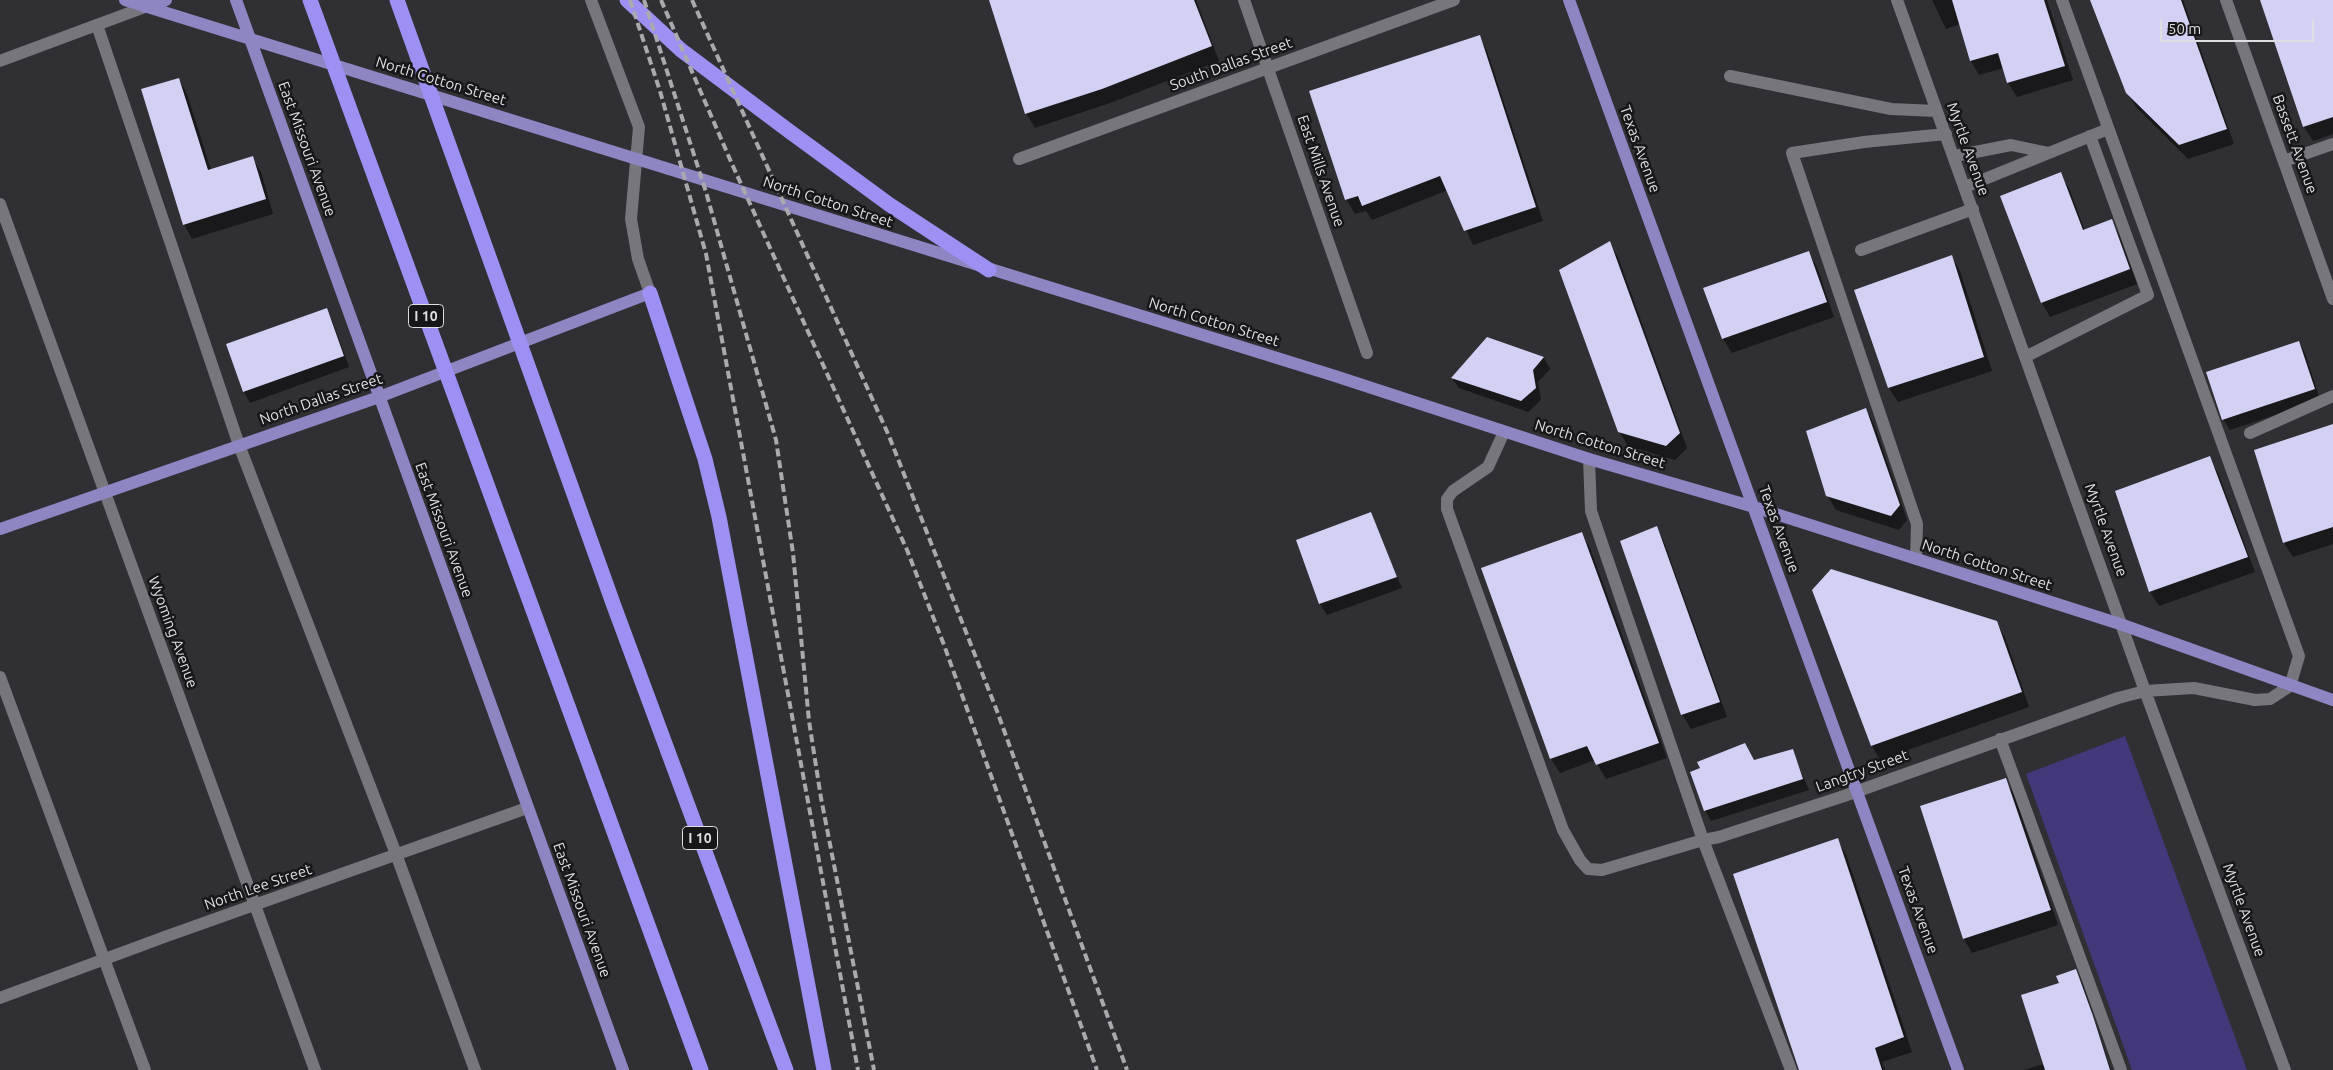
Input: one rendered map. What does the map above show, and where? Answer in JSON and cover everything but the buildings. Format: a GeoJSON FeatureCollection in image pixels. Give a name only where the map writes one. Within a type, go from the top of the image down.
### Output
{"type":"FeatureCollection","features":[{"type":"Feature","properties":{"kind":"highway","name":"I 10"},"geometry":{"type":"LineString","coordinates":[[310,0],[701,1070]]}},
{"type":"Feature","properties":{"kind":"highway","name":"I 10"},"geometry":{"type":"LineString","coordinates":[[397,0],[614,606],[786,1070]]}},
{"type":"Feature","properties":{"kind":"highway"},"geometry":{"type":"LineString","coordinates":[[627,0],[681,50],[789,132],[890,205],[989,270]]}},
{"type":"Feature","properties":{"kind":"highway"},"geometry":{"type":"LineString","coordinates":[[650,293],[690,412],[719,517],[824,1070]]}},
{"type":"Feature","properties":{"kind":"main road","name":"North Cotton Street"},"geometry":{"type":"LineString","coordinates":[[125,0],[1238,346],[1504,432],[1754,507],[2123,625],[2333,700]]}},
{"type":"Feature","properties":{"kind":"main road"},"geometry":{"type":"LineString","coordinates":[[146,6],[166,0]]}},
{"type":"Feature","properties":{"kind":"main road","name":"East Missouri Avenue"},"geometry":{"type":"LineString","coordinates":[[236,0],[623,1070]]}},
{"type":"Feature","properties":{"kind":"main road","name":"Texas Avenue"},"geometry":{"type":"LineString","coordinates":[[1569,0],[1958,1070]]}},
{"type":"Feature","properties":{"kind":"main road","name":"North Dallas Street"},"geometry":{"type":"LineString","coordinates":[[0,529],[104,491],[380,396],[650,293]]}},
{"type":"Feature","properties":{"kind":"street"},"geometry":{"type":"LineString","coordinates":[[591,0],[639,127],[631,219],[638,259],[650,293]]}},
{"type":"Feature","properties":{"kind":"street","name":"East Mills Avenue"},"geometry":{"type":"LineString","coordinates":[[1244,0],[1367,353]]}},
{"type":"Feature","properties":{"kind":"street","name":"South Dallas Street"},"geometry":{"type":"LineString","coordinates":[[1019,159],[1454,0]]}},
{"type":"Feature","properties":{"kind":"street","name":"Myrtle Avenue"},"geometry":{"type":"LineString","coordinates":[[1897,0],[1955,156],[2145,691],[2286,1070]]}},
{"type":"Feature","properties":{"kind":"street"},"geometry":{"type":"LineString","coordinates":[[2062,0],[2299,656],[2290,686],[2270,698],[2255,700],[2204,689],[2145,691]]}},
{"type":"Feature","properties":{"kind":"street","name":"Bassett Avenue"},"geometry":{"type":"LineString","coordinates":[[2226,0],[2333,299]]}},
{"type":"Feature","properties":{"kind":"street"},"geometry":{"type":"LineString","coordinates":[[0,61],[146,6]]}},
{"type":"Feature","properties":{"kind":"street"},"geometry":{"type":"LineString","coordinates":[[97,25],[239,445],[396,854],[475,1070]]}},
{"type":"Feature","properties":{"kind":"street"},"geometry":{"type":"LineString","coordinates":[[1730,76],[1891,109],[1937,111]]}},
{"type":"Feature","properties":{"kind":"street"},"geometry":{"type":"LineString","coordinates":[[1965,187],[2108,129]]}},
{"type":"Feature","properties":{"kind":"street"},"geometry":{"type":"LineString","coordinates":[[1916,559],[1917,524],[1792,153],[1864,142],[1946,134]]}},
{"type":"Feature","properties":{"kind":"street"},"geometry":{"type":"LineString","coordinates":[[2026,356],[2148,295],[2090,136]]}},
{"type":"Feature","properties":{"kind":"street"},"geometry":{"type":"LineString","coordinates":[[2284,161],[2333,144]]}},
{"type":"Feature","properties":{"kind":"street"},"geometry":{"type":"LineString","coordinates":[[1955,156],[2011,146],[2049,153]]}},
{"type":"Feature","properties":{"kind":"street","name":"Wyoming Avenue"},"geometry":{"type":"LineString","coordinates":[[0,204],[315,1070]]}},
{"type":"Feature","properties":{"kind":"street"},"geometry":{"type":"LineString","coordinates":[[1861,250],[1973,209]]}},
{"type":"Feature","properties":{"kind":"street"},"geometry":{"type":"LineString","coordinates":[[2250,433],[2333,396]]}},
{"type":"Feature","properties":{"kind":"street","name":"Langtry Street"},"geometry":{"type":"LineString","coordinates":[[1504,432],[1488,467],[1454,491],[1447,499],[1447,509],[1563,830],[1580,860],[1588,869],[1602,870],[1719,837],[1857,791],[2118,698],[2145,691]]}},
{"type":"Feature","properties":{"kind":"street"},"geometry":{"type":"LineString","coordinates":[[1589,458],[1591,511],[1703,840],[1791,1070]]}},
{"type":"Feature","properties":{"kind":"street"},"geometry":{"type":"LineString","coordinates":[[0,677],[145,1070]]}},
{"type":"Feature","properties":{"kind":"street"},"geometry":{"type":"LineString","coordinates":[[2000,739],[2120,1070]]}},
{"type":"Feature","properties":{"kind":"street","name":"North Lee Street"},"geometry":{"type":"LineString","coordinates":[[0,998],[527,808]]}},
{"type":"Feature","properties":{"kind":"shaded area"},"geometry":{"type":"Polygon","coordinates":[[[2125,736],[2247,1070],[2132,1070],[2026,774],[2125,736]]]}},
{"type":"Feature","properties":{"kind":"railway"},"geometry":{"type":"LineString","coordinates":[[630,0],[660,91],[706,254],[858,1070]]}},
{"type":"Feature","properties":{"kind":"railway"},"geometry":{"type":"LineString","coordinates":[[644,0],[706,192],[776,440],[793,553],[809,721],[821,798],[874,1070]]}},
{"type":"Feature","properties":{"kind":"railway"},"geometry":{"type":"LineString","coordinates":[[661,0],[732,164],[907,550],[944,645],[1097,1070]]}},
{"type":"Feature","properties":{"kind":"railway"},"geometry":{"type":"LineString","coordinates":[[692,0],[889,436],[997,711],[1127,1070]]}}]}
